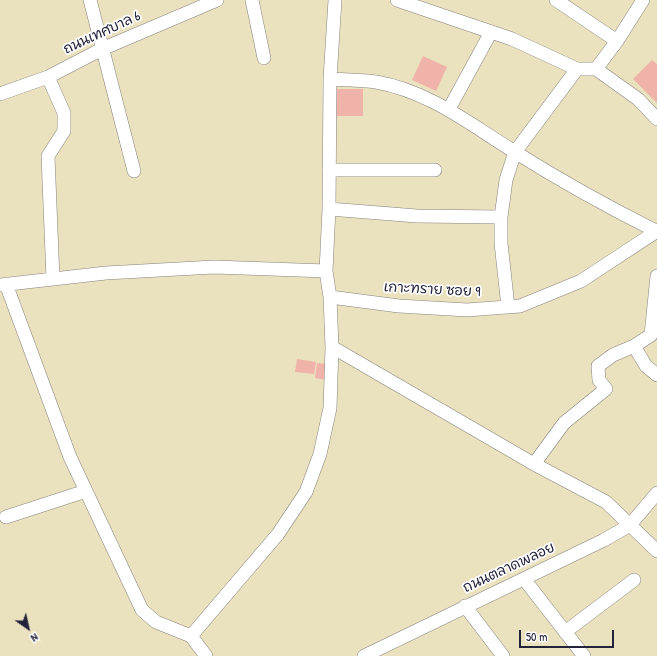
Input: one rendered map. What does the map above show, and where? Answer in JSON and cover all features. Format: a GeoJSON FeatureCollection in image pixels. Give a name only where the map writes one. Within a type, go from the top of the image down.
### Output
{"type":"FeatureCollection","features":[{"type":"Feature","properties":{"kind":"street"},"geometry":{"type":"LineString","coordinates":[[90,0],[134,171]]}},
{"type":"Feature","properties":{"kind":"street","name":"ถนนเทศบาล 6"},"geometry":{"type":"LineString","coordinates":[[0,94],[48,77],[102,49],[217,0]]}},
{"type":"Feature","properties":{"kind":"street"},"geometry":{"type":"LineString","coordinates":[[252,0],[264,58]]}},
{"type":"Feature","properties":{"kind":"street"},"geometry":{"type":"LineString","coordinates":[[192,636],[278,534],[306,492],[320,454],[330,408],[332,347],[330,297],[326,271],[329,208],[330,79],[335,0]]}},
{"type":"Feature","properties":{"kind":"street"},"geometry":{"type":"LineString","coordinates":[[397,0],[491,32],[577,69],[596,69],[638,100],[657,119]]}},
{"type":"Feature","properties":{"kind":"street"},"geometry":{"type":"LineString","coordinates":[[556,0],[617,40]]}},
{"type":"Feature","properties":{"kind":"street"},"geometry":{"type":"LineString","coordinates":[[596,69],[643,0]]}},
{"type":"Feature","properties":{"kind":"street"},"geometry":{"type":"LineString","coordinates":[[449,109],[491,32]]}},
{"type":"Feature","properties":{"kind":"street"},"geometry":{"type":"LineString","coordinates":[[508,307],[501,243],[501,217],[506,180],[515,152],[577,69]]}},
{"type":"Feature","properties":{"kind":"street"},"geometry":{"type":"LineString","coordinates":[[48,77],[64,113],[64,131],[48,156],[53,279]]}},
{"type":"Feature","properties":{"kind":"street"},"geometry":{"type":"LineString","coordinates":[[330,79],[376,82],[415,94],[449,109],[515,152],[604,204],[656,231]]}},
{"type":"Feature","properties":{"kind":"street"},"geometry":{"type":"LineString","coordinates":[[329,170],[435,170]]}},
{"type":"Feature","properties":{"kind":"street"},"geometry":{"type":"LineString","coordinates":[[329,208],[417,216],[501,217]]}},
{"type":"Feature","properties":{"kind":"street","name":"เกาะทราย ซอย 9"},"geometry":{"type":"LineString","coordinates":[[330,297],[399,306],[467,310],[520,306],[581,281],[656,231]]}},
{"type":"Feature","properties":{"kind":"street"},"geometry":{"type":"LineString","coordinates":[[206,656],[192,636],[156,622],[142,610],[86,491],[3,284],[106,273],[214,267],[326,271]]}},
{"type":"Feature","properties":{"kind":"street"},"geometry":{"type":"LineString","coordinates":[[534,464],[564,423],[606,389],[599,380],[598,366],[613,355],[634,346],[651,335],[657,276]]}},
{"type":"Feature","properties":{"kind":"street"},"geometry":{"type":"LineString","coordinates":[[634,346],[646,366],[657,375]]}},
{"type":"Feature","properties":{"kind":"street"},"geometry":{"type":"LineString","coordinates":[[332,347],[534,464],[606,502],[657,551]]}},
{"type":"Feature","properties":{"kind":"street"},"geometry":{"type":"LineString","coordinates":[[6,517],[86,491]]}},
{"type":"Feature","properties":{"kind":"street","name":"ถนนตลาดพลอย"},"geometry":{"type":"LineString","coordinates":[[364,656],[604,540],[630,525],[657,493]]}},
{"type":"Feature","properties":{"kind":"street"},"geometry":{"type":"LineString","coordinates":[[524,579],[584,656]]}},
{"type":"Feature","properties":{"kind":"street"},"geometry":{"type":"LineString","coordinates":[[565,632],[634,580]]}},
{"type":"Feature","properties":{"kind":"street"},"geometry":{"type":"LineString","coordinates":[[465,606],[503,656]]}},
{"type":"Feature","properties":{"kind":"building"},"geometry":{"type":"Polygon","coordinates":[[[423,56],[447,67],[436,91],[412,80],[423,56]]]}},
{"type":"Feature","properties":{"kind":"building"},"geometry":{"type":"Polygon","coordinates":[[[652,60],[657,64],[657,103],[633,79],[652,60]]]}},
{"type":"Feature","properties":{"kind":"building"},"geometry":{"type":"Polygon","coordinates":[[[336,89],[363,89],[363,116],[336,116],[336,89]]]}},
{"type":"Feature","properties":{"kind":"building"},"geometry":{"type":"Polygon","coordinates":[[[297,359],[316,362],[314,374],[295,372],[297,359]]]}},
{"type":"Feature","properties":{"kind":"building"},"geometry":{"type":"Polygon","coordinates":[[[317,363],[328,364],[326,380],[315,378],[317,363]]]}}]}
